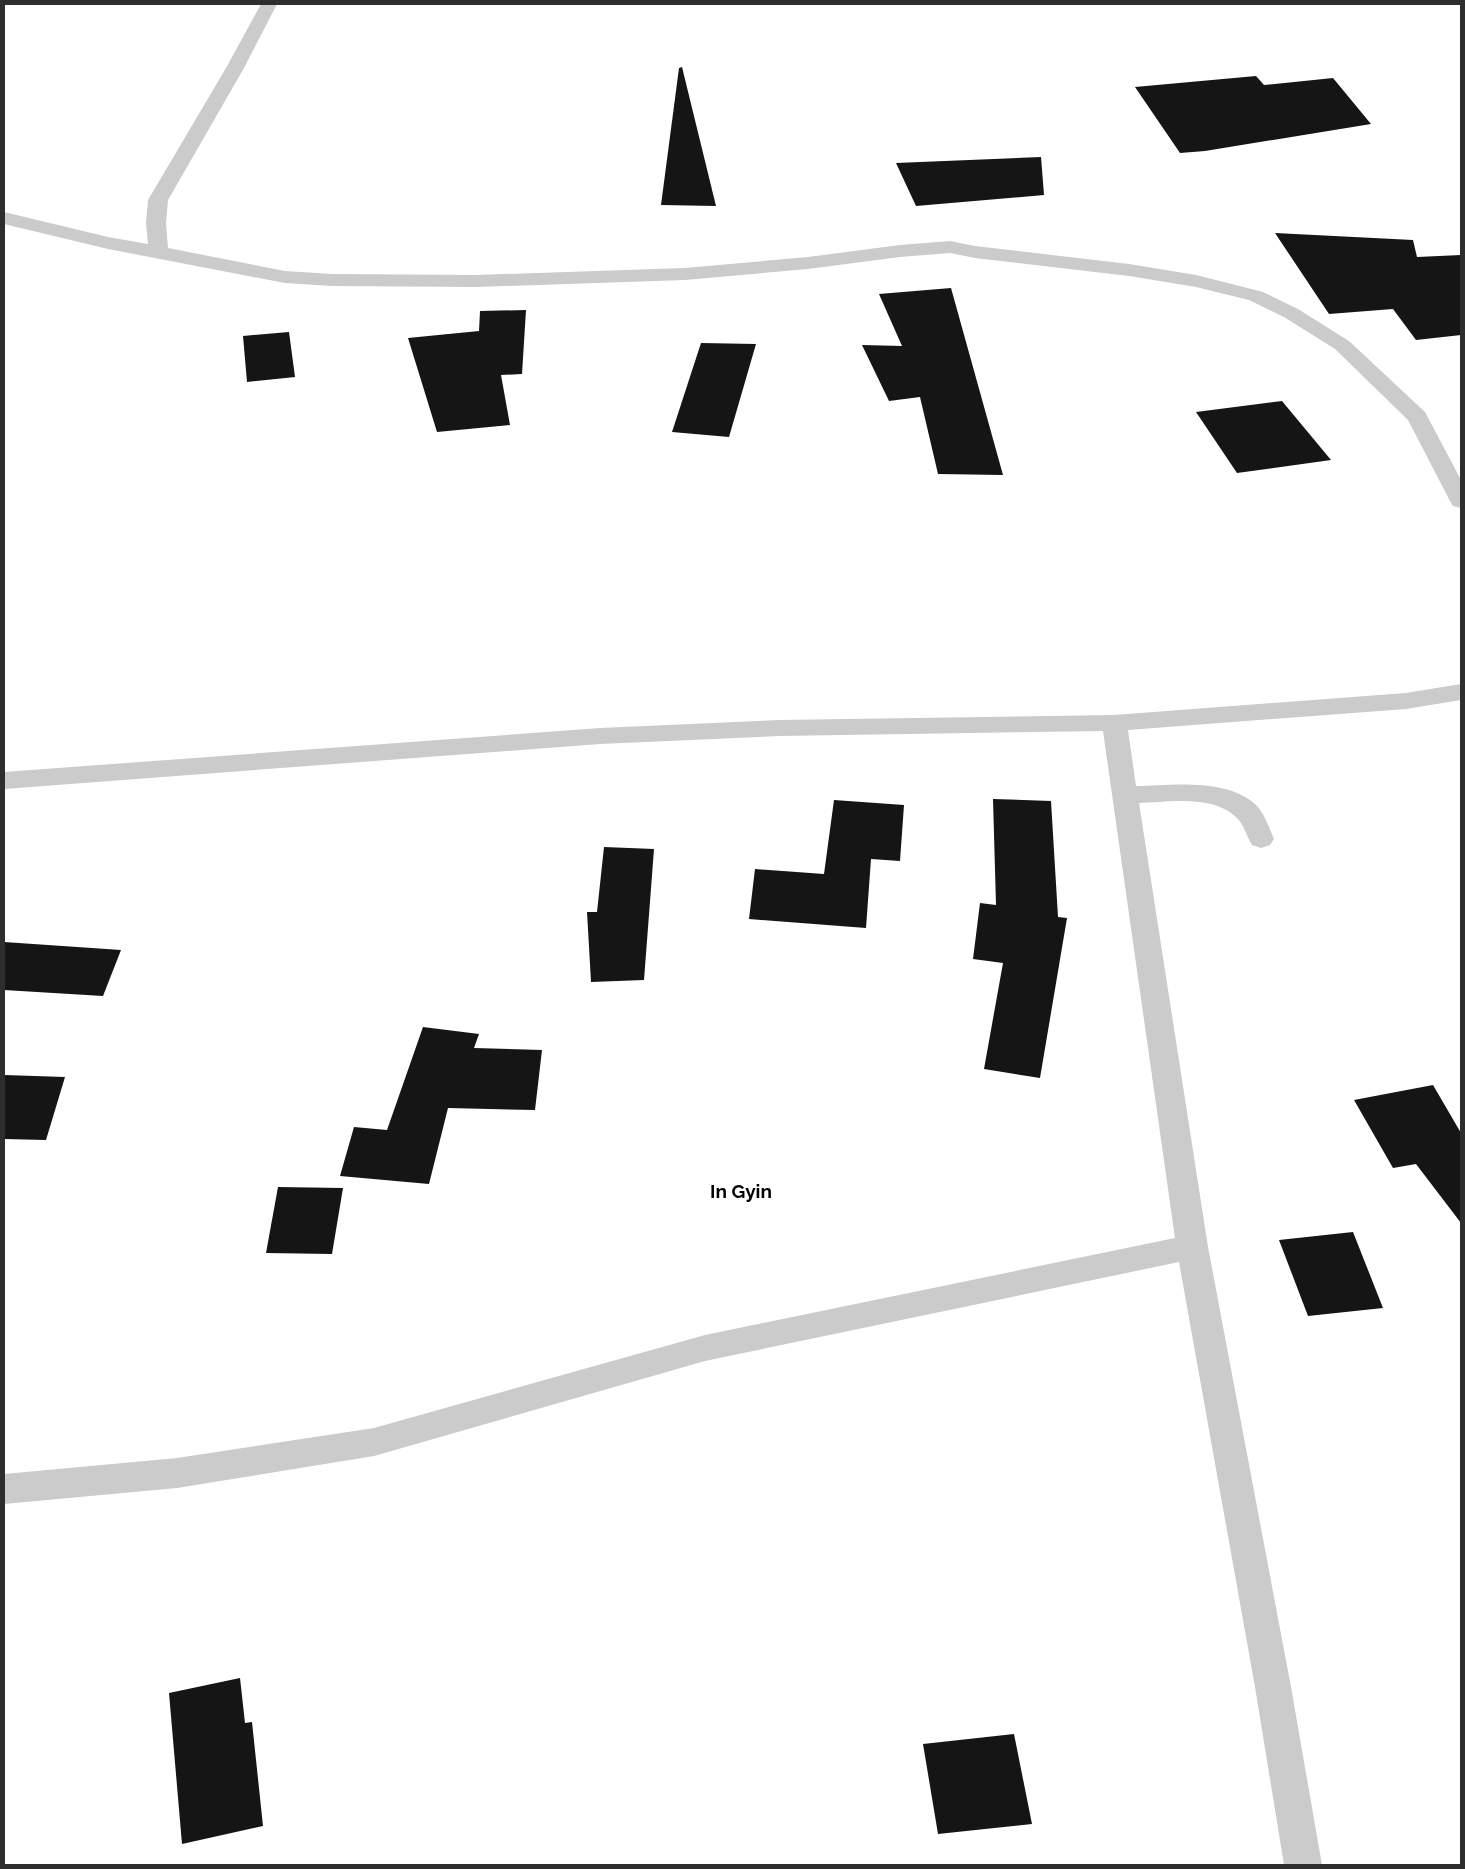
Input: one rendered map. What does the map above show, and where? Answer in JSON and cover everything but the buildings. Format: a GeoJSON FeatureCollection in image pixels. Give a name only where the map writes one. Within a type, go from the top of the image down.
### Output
{"type":"FeatureCollection","features":[{"type":"Feature","properties":{"kind":"street"},"geometry":{"type":"LineString","coordinates":[[158,252],[156,223],[158,200],[235,68],[269,4]]}},
{"type":"Feature","properties":{"kind":"street"},"geometry":{"type":"LineString","coordinates":[[4,218],[108,243],[286,277],[332,280],[476,281],[685,274],[808,263],[950,247],[975,252],[1129,270],[1196,281],[1256,296],[1291,313],[1342,345],[1417,417],[1461,501]]}},
{"type":"Feature","properties":{"kind":"street"},"geometry":{"type":"LineString","coordinates":[[4,780],[600,736],[779,728],[1114,723],[1397,702],[1461,692]]}},
{"type":"Feature","properties":{"kind":"street"},"geometry":{"type":"LineString","coordinates":[[1114,723],[1192,1247],[1273,1687],[1303,1865]]}},
{"type":"Feature","properties":{"kind":"street"},"geometry":{"type":"LineString","coordinates":[[1125,795],[1198,794],[1229,799],[1247,811],[1261,839]]}},
{"type":"Feature","properties":{"kind":"street"},"geometry":{"type":"LineString","coordinates":[[4,1489],[177,1473],[374,1442],[705,1348],[1192,1247]]}},
{"type":"Feature","properties":{"kind":"district","name":"In Gyin"},"geometry":{"type":"Point","coordinates":[741,1191]}}]}
